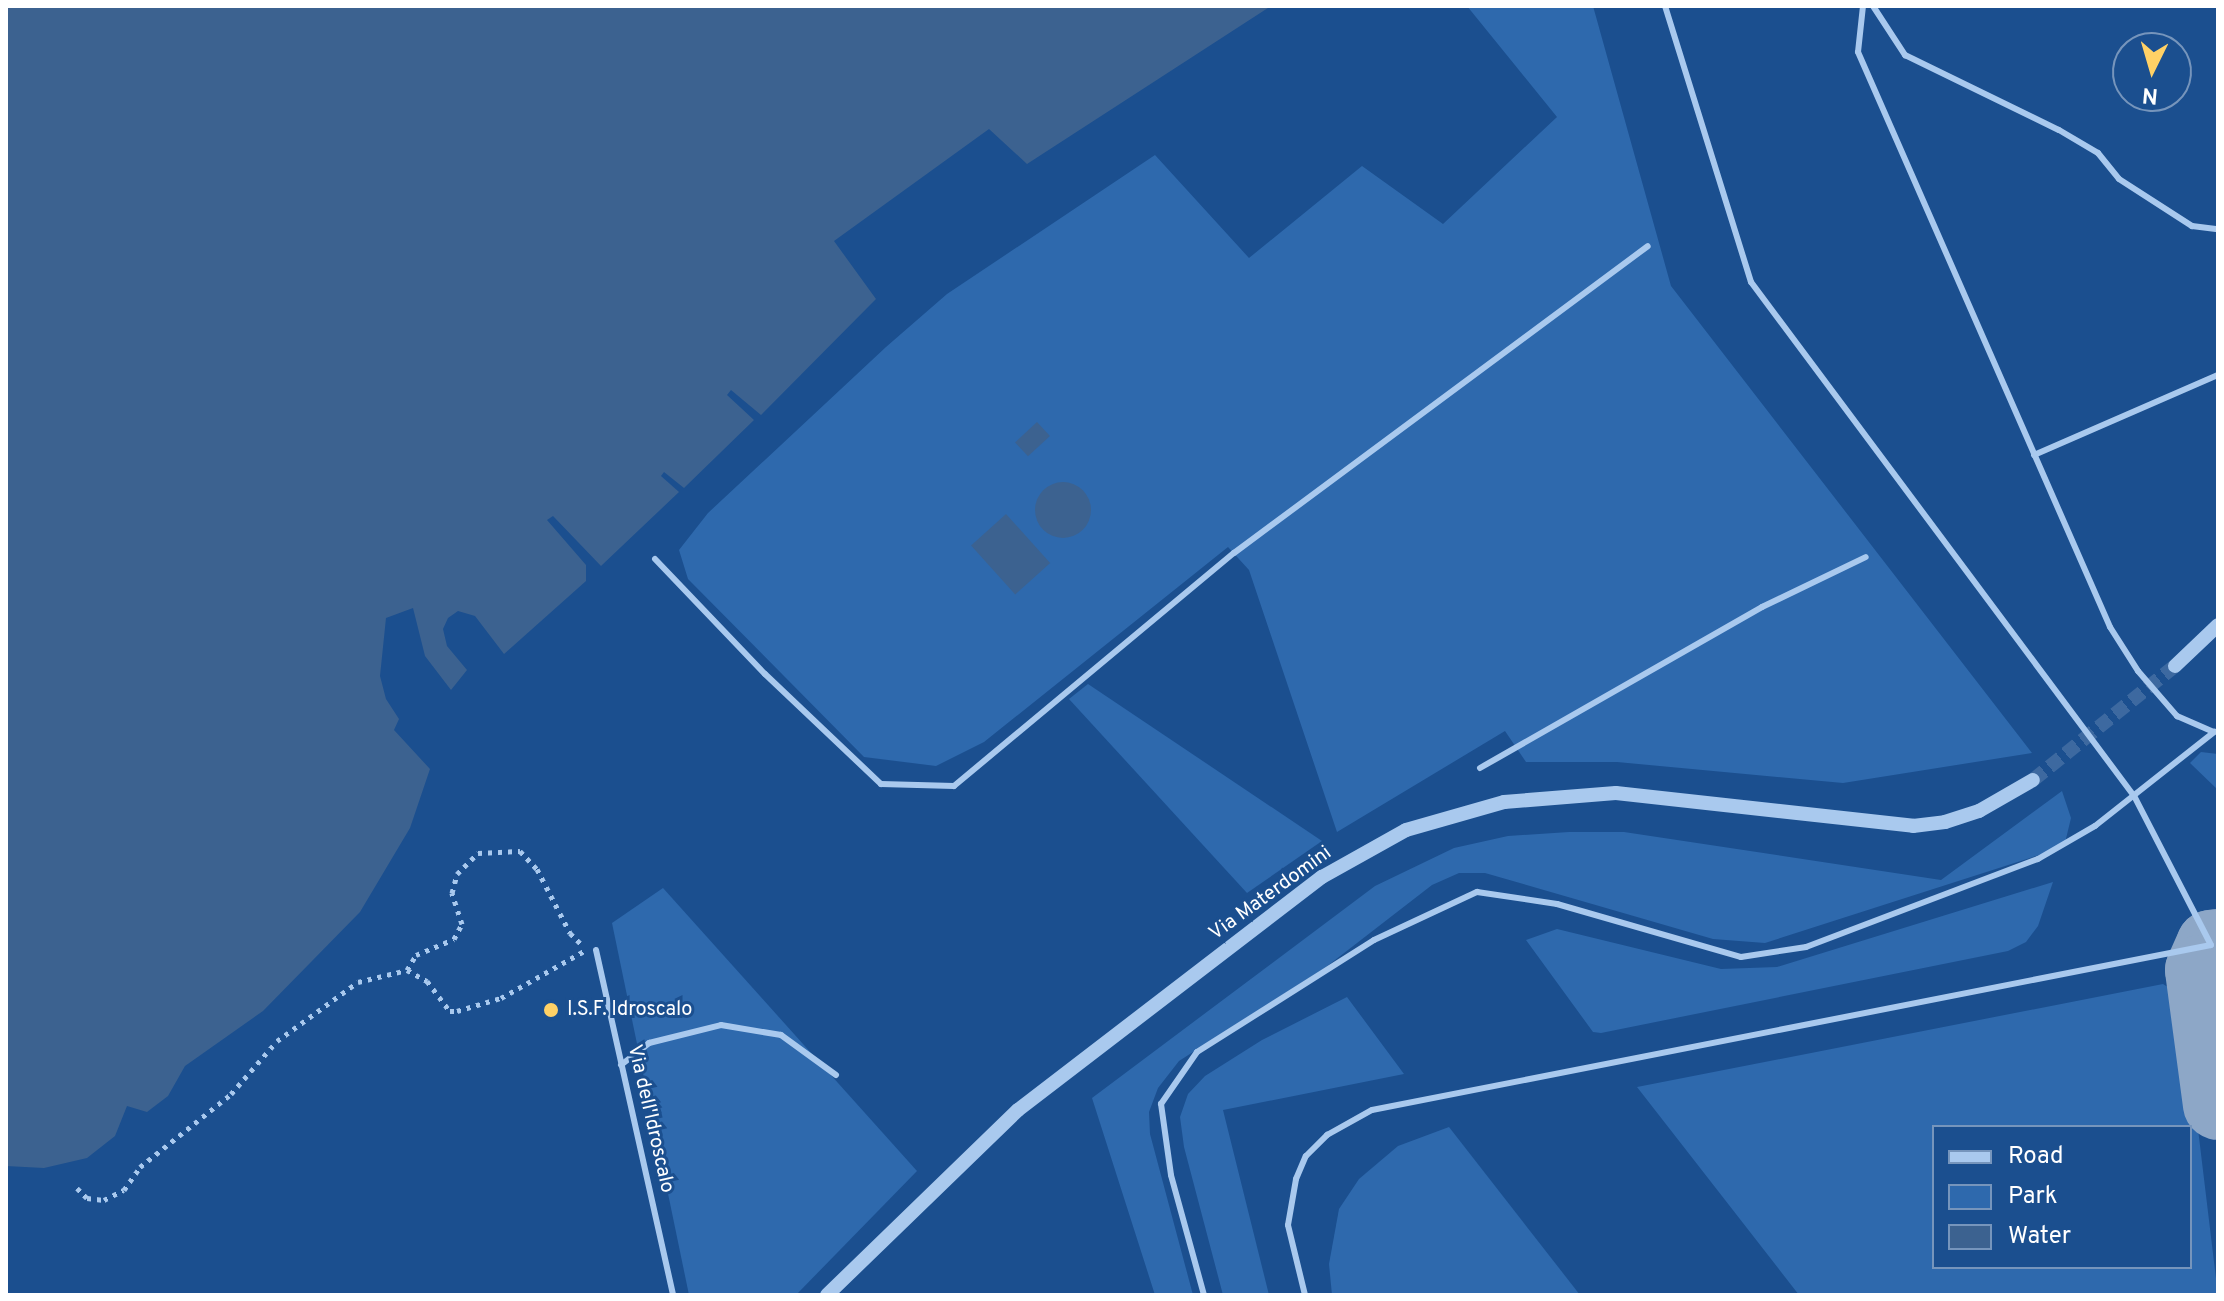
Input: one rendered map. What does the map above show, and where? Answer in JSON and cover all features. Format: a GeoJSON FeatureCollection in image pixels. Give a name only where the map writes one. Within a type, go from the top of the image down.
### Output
{"type":"FeatureCollection","features":[{"type":"Feature","properties":{"kind":"street"},"geometry":{"type":"LineString","coordinates":[[2175,666],[2218,625]]}},
{"type":"Feature","properties":{"kind":"street","name":"Via Materdomini"},"geometry":{"type":"LineString","coordinates":[[827,1295],[1018,1110],[1322,877],[1406,830],[1504,802],[1616,793],[1913,826],[1945,822],[1979,811],[2033,780]]}},
{"type":"Feature","properties":{"kind":"lane"},"geometry":{"type":"LineString","coordinates":[[1305,1295],[1288,1225],[1296,1179],[1306,1156],[1327,1135],[1372,1110],[2211,945],[2134,796],[1751,282],[1665,6]]}},
{"type":"Feature","properties":{"kind":"lane"},"geometry":{"type":"LineString","coordinates":[[1204,1295],[1171,1175],[1161,1104],[1197,1052],[1374,940],[1477,892],[1557,904],[1741,957],[1806,947],[2038,859],[2134,796],[2216,732],[2177,716],[2131,660],[2110,627],[1858,52],[1863,6]]}},
{"type":"Feature","properties":{"kind":"lane"},"geometry":{"type":"LineString","coordinates":[[1873,6],[1905,55],[2059,130],[2098,153],[2119,179],[2192,226],[2218,229]]}},
{"type":"Feature","properties":{"kind":"lane"},"geometry":{"type":"LineString","coordinates":[[655,559],[765,674],[881,784],[954,786],[1234,553],[1648,246]]}},
{"type":"Feature","properties":{"kind":"lane"},"geometry":{"type":"LineString","coordinates":[[2034,455],[2218,375]]}},
{"type":"Feature","properties":{"kind":"lane"},"geometry":{"type":"LineString","coordinates":[[1480,768],[1762,607],[1866,557]]}},
{"type":"Feature","properties":{"kind":"lane","name":"Via dell'Idroscalo"},"geometry":{"type":"LineString","coordinates":[[596,950],[673,1295]]}},
{"type":"Feature","properties":{"kind":"lane"},"geometry":{"type":"LineString","coordinates":[[621,1065],[649,1043],[721,1025],[781,1035],[836,1075]]}},
{"type":"Feature","properties":{"kind":"path"},"geometry":{"type":"LineString","coordinates":[[407,970],[416,955],[454,939],[462,924],[452,893],[457,874],[467,860],[478,853],[510,849],[520,851],[537,869],[570,933],[587,951]]}},
{"type":"Feature","properties":{"kind":"path"},"geometry":{"type":"LineString","coordinates":[[77,1188],[87,1198],[104,1200],[124,1190],[140,1167],[231,1094],[300,1022],[358,982],[407,970],[427,981],[450,1011],[457,1011],[501,998],[576,952],[596,950]]}},
{"type":"Feature","properties":{"kind":"green space"},"geometry":{"type":"Polygon","coordinates":[[[1467,6],[1593,6],[1671,286],[2032,753],[1843,783],[1617,762],[1526,762],[1505,731],[1337,832],[1249,570],[1228,547],[984,742],[936,766],[864,757],[688,579],[679,550],[708,513],[886,347],[947,294],[1155,155],[1249,258],[1362,166],[1443,224],[1557,117],[1467,6]]]}},
{"type":"Feature","properties":{"kind":"green space"},"geometry":{"type":"Polygon","coordinates":[[[1088,684],[1322,841],[1247,893],[1069,699],[1088,684]]]}},
{"type":"Feature","properties":{"kind":"green space"},"geometry":{"type":"Polygon","coordinates":[[[2201,752],[2218,754],[2218,790],[2190,763],[2201,752]]]}},
{"type":"Feature","properties":{"kind":"green space"},"geometry":{"type":"Polygon","coordinates":[[[2062,791],[2071,818],[2064,847],[1765,943],[1713,939],[1485,873],[1459,873],[1432,885],[1326,967],[1179,1061],[1158,1088],[1149,1112],[1150,1134],[1193,1295],[1155,1295],[1092,1098],[1375,886],[1454,848],[1508,836],[1569,832],[1624,832],[1941,880],[2062,791]]]}},
{"type":"Feature","properties":{"kind":"green space"},"geometry":{"type":"Polygon","coordinates":[[[2053,882],[2038,926],[2026,942],[2008,951],[1601,1033],[1593,1032],[1526,940],[1557,929],[1721,969],[1777,967],[2053,882]]]}},
{"type":"Feature","properties":{"kind":"green space"},"geometry":{"type":"Polygon","coordinates":[[[663,888],[917,1171],[796,1295],[689,1295],[612,923],[663,888]]]}},
{"type":"Feature","properties":{"kind":"green space"},"geometry":{"type":"Polygon","coordinates":[[[2163,984],[2182,996],[2218,1295],[1799,1295],[1637,1087],[2163,984]]]}},
{"type":"Feature","properties":{"kind":"green space"},"geometry":{"type":"Polygon","coordinates":[[[1347,997],[1404,1074],[1223,1110],[1269,1295],[1223,1295],[1184,1147],[1180,1117],[1188,1094],[1205,1076],[1262,1040],[1347,997]]]}},
{"type":"Feature","properties":{"kind":"green space"},"geometry":{"type":"Polygon","coordinates":[[[1449,1127],[1580,1295],[1332,1295],[1329,1264],[1339,1209],[1359,1179],[1398,1146],[1449,1127]]]}},
{"type":"Feature","properties":{"kind":"water"},"geometry":{"type":"Polygon","coordinates":[[[6,6],[1271,6],[1027,164],[989,129],[834,241],[876,299],[761,415],[731,390],[727,395],[754,420],[684,488],[664,472],[661,476],[679,492],[601,566],[553,516],[547,520],[586,565],[586,581],[504,654],[475,616],[458,611],[448,618],[443,629],[447,646],[467,670],[451,690],[425,656],[413,608],[386,618],[380,676],[386,699],[399,719],[394,730],[430,769],[410,828],[360,912],[263,1011],[185,1066],[168,1096],[147,1112],[127,1106],[115,1136],[87,1158],[44,1168],[6,1166],[6,6]]]}},
{"type":"Feature","properties":{"kind":"water"},"geometry":{"type":"Polygon","coordinates":[[[1037,422],[1050,436],[1028,456],[1015,442],[1037,422]]]}},
{"type":"Feature","properties":{"kind":"water"},"geometry":{"type":"Polygon","coordinates":[[[1063,482],[1083,490],[1091,510],[1083,530],[1063,538],[1043,530],[1035,510],[1043,490],[1063,482]]]}},
{"type":"Feature","properties":{"kind":"water"},"geometry":{"type":"Polygon","coordinates":[[[1006,514],[1050,563],[1015,594],[971,545],[1006,514]]]}},
{"type":"Feature","properties":{"kind":"taxiway"},"geometry":{"type":"LineString","coordinates":[[2218,944],[2211,945],[2200,970],[2218,1105]]}},
{"type":"Feature","properties":{"kind":"tunnel"},"geometry":{"type":"LineString","coordinates":[[2033,780],[2175,666]]}},
{"type":"Feature","properties":{"kind":"place","name":"I.S.F. Idroscalo"},"geometry":{"type":"Point","coordinates":[551,1010]}}]}
